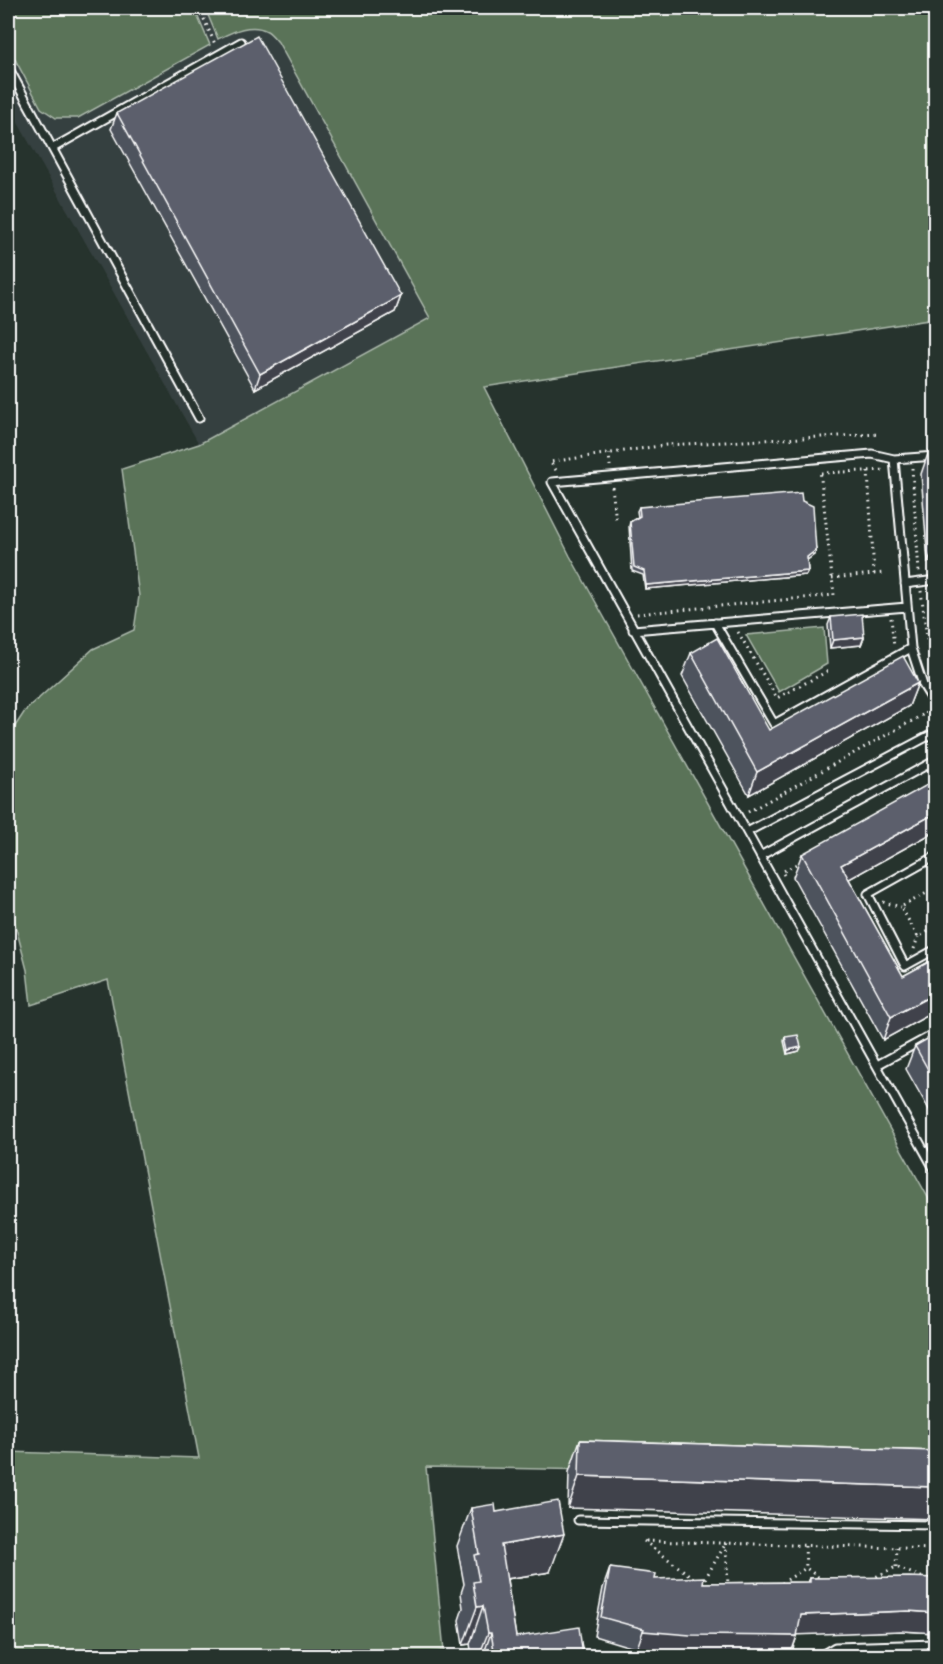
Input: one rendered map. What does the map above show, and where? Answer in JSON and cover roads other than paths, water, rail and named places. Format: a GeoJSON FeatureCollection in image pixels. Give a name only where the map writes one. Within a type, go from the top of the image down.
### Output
{"type":"FeatureCollection","features":[{"type":"Feature","properties":{"kind":"lane"},"geometry":{"type":"LineString","coordinates":[[53,148],[241,42]]}},
{"type":"Feature","properties":{"kind":"lane"},"geometry":{"type":"LineString","coordinates":[[8,67],[199,418]]}},
{"type":"Feature","properties":{"kind":"lane"},"geometry":{"type":"LineString","coordinates":[[936,456],[894,459],[872,454],[552,482],[936,1172]]}},
{"type":"Feature","properties":{"kind":"lane"},"geometry":{"type":"LineString","coordinates":[[894,459],[911,648],[923,685],[936,706]]}},
{"type":"Feature","properties":{"kind":"lane"},"geometry":{"type":"LineString","coordinates":[[905,584],[936,580]]}},
{"type":"Feature","properties":{"kind":"lane"},"geometry":{"type":"LineString","coordinates":[[633,630],[907,607]]}},
{"type":"Feature","properties":{"kind":"lane"},"geometry":{"type":"LineString","coordinates":[[715,623],[774,724],[911,648]]}},
{"type":"Feature","properties":{"kind":"lane"},"geometry":{"type":"LineString","coordinates":[[747,832],[936,731]]}},
{"type":"Feature","properties":{"kind":"lane"},"geometry":{"type":"LineString","coordinates":[[760,856],[936,760]]}},
{"type":"Feature","properties":{"kind":"lane"},"geometry":{"type":"LineString","coordinates":[[936,856],[868,894],[905,966],[936,949]]}},
{"type":"Feature","properties":{"kind":"lane"},"geometry":{"type":"LineString","coordinates":[[877,1065],[936,1033]]}},
{"type":"Feature","properties":{"kind":"lane"},"geometry":{"type":"LineString","coordinates":[[578,1520],[936,1525]]}},
{"type":"Feature","properties":{"kind":"lane"},"geometry":{"type":"LineString","coordinates":[[820,1656],[835,1647],[936,1644]]}}]}
